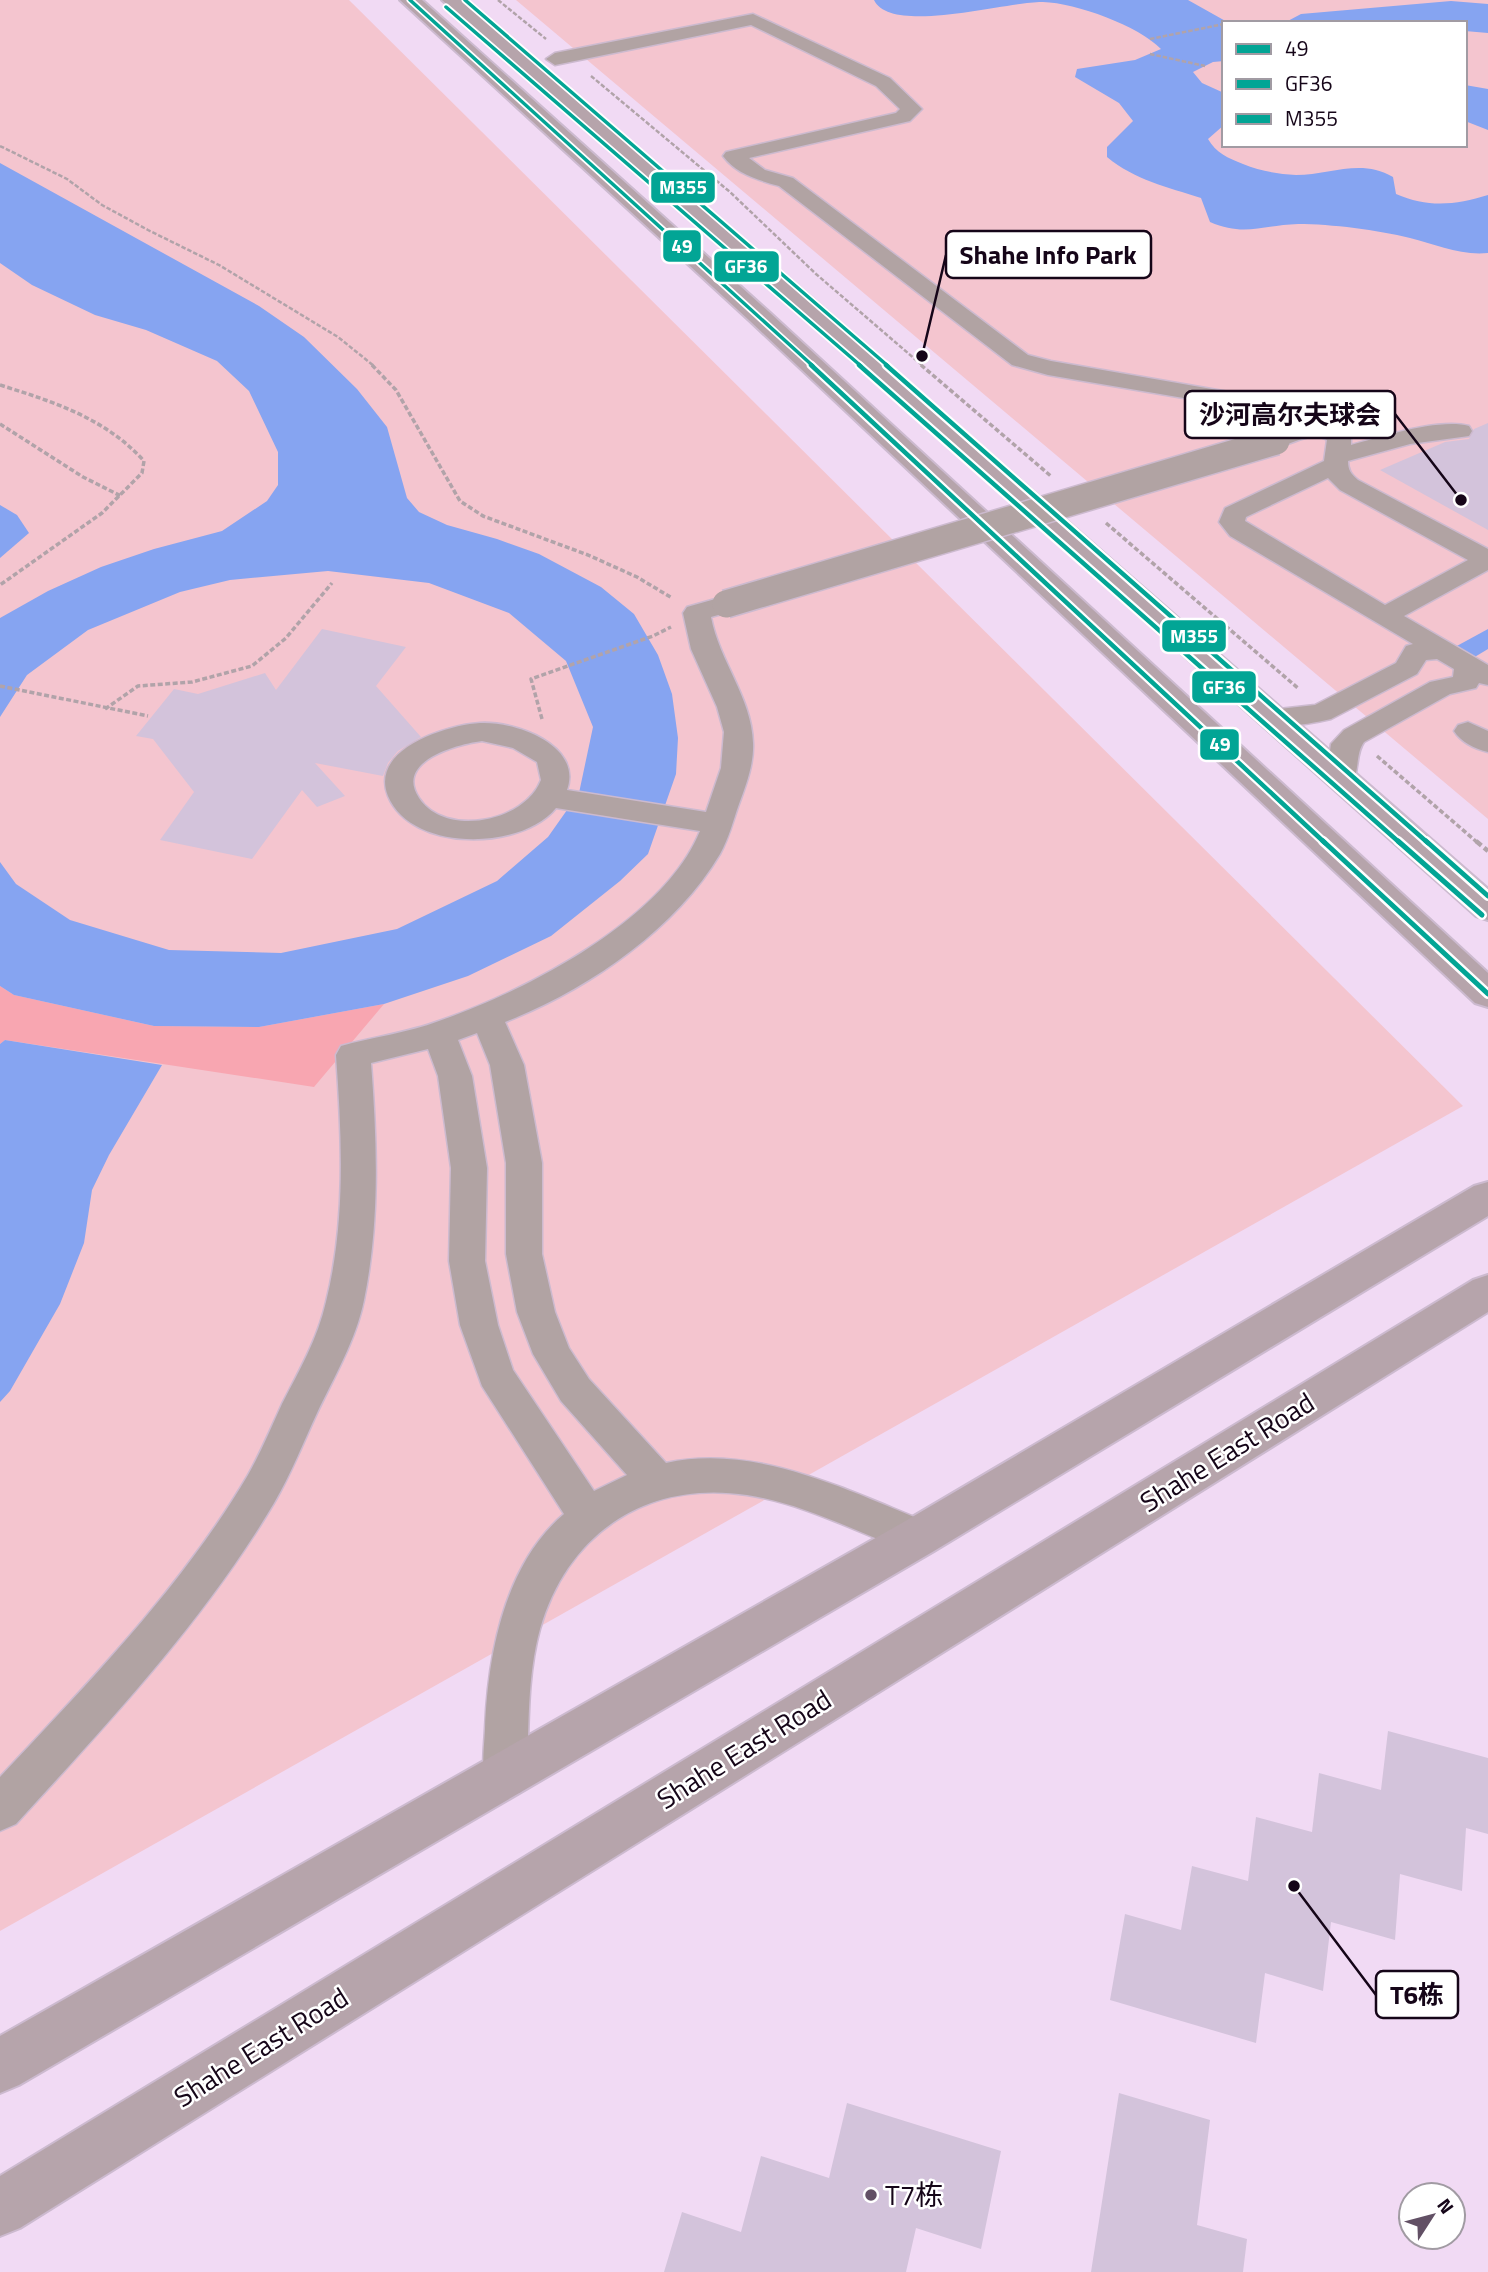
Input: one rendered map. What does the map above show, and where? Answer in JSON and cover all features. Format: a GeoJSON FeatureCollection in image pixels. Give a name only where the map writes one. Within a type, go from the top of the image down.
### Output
{"type":"FeatureCollection","features":[{"type":"Feature","properties":{"kind":"main road"},"geometry":{"type":"LineString","coordinates":[[410,0],[759,316],[1488,994]]}},
{"type":"Feature","properties":{"kind":"main road"},"geometry":{"type":"LineString","coordinates":[[452,0],[804,304],[1488,908]]}},
{"type":"Feature","properties":{"kind":"main road"},"geometry":{"type":"LineString","coordinates":[[486,0],[561,57],[689,169],[716,196],[804,304]]}},
{"type":"Feature","properties":{"kind":"main road"},"geometry":{"type":"LineString","coordinates":[[388,9],[447,63]]}},
{"type":"Feature","properties":{"kind":"main road"},"geometry":{"type":"LineString","coordinates":[[594,197],[623,221],[759,316]]}},
{"type":"Feature","properties":{"kind":"main road"},"geometry":{"type":"LineString","coordinates":[[0,2066],[918,1537],[1488,1197]]}},
{"type":"Feature","properties":{"kind":"main road","name":"Shahe East Road"},"geometry":{"type":"LineString","coordinates":[[0,2208],[1488,1291]]}},
{"type":"Feature","properties":{"kind":"street"},"geometry":{"type":"LineString","coordinates":[[561,57],[753,19],[836,59],[883,82],[912,109],[903,117],[733,156],[758,174],[786,182],[1020,360],[1048,368],[1301,411],[1322,419],[1324,428]]}},
{"type":"Feature","properties":{"kind":"street"},"geometry":{"type":"LineString","coordinates":[[0,1809],[94,1709],[192,1590],[256,1497],[311,1387],[345,1304],[358,1220],[360,1140],[353,1055],[385,1050],[509,1009],[572,973],[627,935],[677,891],[703,856],[718,824],[736,773],[739,741],[729,702],[704,647],[712,608],[1276,441],[1312,428],[1324,428],[1339,438],[1336,461],[1338,477],[1488,560]]}},
{"type":"Feature","properties":{"kind":"street"},"geometry":{"type":"LineString","coordinates":[[1341,779],[1346,744],[1354,736],[1440,688],[1466,682],[1478,672],[1239,530],[1232,522],[1234,513],[1336,461],[1409,438],[1460,431]]}},
{"type":"Feature","properties":{"kind":"street"},"geometry":{"type":"LineString","coordinates":[[1384,616],[1488,560]]}},
{"type":"Feature","properties":{"kind":"street"},"geometry":{"type":"LineString","coordinates":[[1270,717],[1308,715],[1324,711],[1407,668],[1416,652],[1441,650]]}},
{"type":"Feature","properties":{"kind":"street"},"geometry":{"type":"LineString","coordinates":[[557,799],[552,764],[542,751],[526,740],[506,734],[459,734],[437,741],[418,752],[407,764],[400,782],[403,799],[416,813],[436,824],[461,829],[489,828],[515,822],[557,799],[718,824]]}},
{"type":"Feature","properties":{"kind":"street"},"geometry":{"type":"LineString","coordinates":[[487,1018],[507,1065],[524,1163],[524,1254],[540,1323],[552,1354],[575,1390],[657,1480]]}},
{"type":"Feature","properties":{"kind":"street"},"geometry":{"type":"LineString","coordinates":[[439,1034],[455,1076],[469,1168],[467,1261],[479,1325],[496,1375],[588,1517]]}},
{"type":"Feature","properties":{"kind":"street"},"geometry":{"type":"LineString","coordinates":[[505,1777],[508,1689],[519,1628],[531,1596],[554,1551],[588,1517],[625,1493],[657,1480],[687,1475],[744,1478],[784,1486],[918,1537]]}},
{"type":"Feature","properties":{"kind":"path"},"geometry":{"type":"LineString","coordinates":[[498,0],[561,57],[730,192],[816,274],[1060,483]]}},
{"type":"Feature","properties":{"kind":"path"},"geometry":{"type":"LineString","coordinates":[[1150,39],[1222,24]]}},
{"type":"Feature","properties":{"kind":"path"},"geometry":{"type":"LineString","coordinates":[[1150,54],[1205,66]]}},
{"type":"Feature","properties":{"kind":"path"},"geometry":{"type":"LineString","coordinates":[[0,146],[68,179],[102,205],[219,265],[346,343],[371,363],[396,390],[460,501],[483,516],[589,555],[712,608]]}},
{"type":"Feature","properties":{"kind":"path"},"geometry":{"type":"LineString","coordinates":[[0,385],[62,405],[114,433],[136,450],[144,461],[142,473],[102,513],[0,584]]}},
{"type":"Feature","properties":{"kind":"path"},"geometry":{"type":"LineString","coordinates":[[0,424],[83,477],[121,496]]}},
{"type":"Feature","properties":{"kind":"path"},"geometry":{"type":"LineString","coordinates":[[1102,520],[1324,711]]}},
{"type":"Feature","properties":{"kind":"path"},"geometry":{"type":"LineString","coordinates":[[105,709],[138,686],[192,682],[252,666],[286,638],[332,583]]}},
{"type":"Feature","properties":{"kind":"path"},"geometry":{"type":"LineString","coordinates":[[542,751],[545,727],[531,679],[653,636]]}},
{"type":"Feature","properties":{"kind":"path"},"geometry":{"type":"LineString","coordinates":[[0,686],[148,716]]}},
{"type":"Feature","properties":{"kind":"path"},"geometry":{"type":"LineString","coordinates":[[1354,736],[1488,851]]}},
{"type":"Feature","properties":{"kind":"shaded area"},"geometry":{"type":"Polygon","coordinates":[[[0,0],[349,0],[1463,1106],[0,1931],[0,0]]]}},
{"type":"Feature","properties":{"kind":"shaded area"},"geometry":{"type":"Polygon","coordinates":[[[516,0],[1488,0],[1488,819],[516,0]]]}},
{"type":"Feature","properties":{"kind":"shaded area"},"geometry":{"type":"Polygon","coordinates":[[[0,986],[14,995],[154,1026],[259,1027],[384,1004],[314,1087],[5,1040],[0,1044],[0,986]]]}},
{"type":"Feature","properties":{"kind":"water"},"geometry":{"type":"Polygon","coordinates":[[[874,0],[1188,0],[1225,21],[1222,21],[1222,61],[1213,62],[1193,72],[1202,83],[1222,92],[1222,127],[1208,139],[1219,151],[1232,160],[1282,174],[1309,174],[1357,168],[1381,171],[1393,177],[1396,194],[1431,203],[1453,203],[1488,195],[1488,253],[1458,251],[1397,235],[1340,226],[1298,224],[1233,229],[1210,222],[1201,198],[1129,172],[1107,157],[1107,147],[1133,121],[1119,103],[1075,77],[1077,69],[1135,60],[1161,49],[1138,32],[1106,17],[1057,3],[1043,2],[926,16],[903,15],[885,10],[874,0]]]}},
{"type":"Feature","properties":{"kind":"water"},"geometry":{"type":"Polygon","coordinates":[[[1451,1],[1488,4],[1488,33],[1467,31],[1467,21],[1288,21],[1301,14],[1451,1]]]}},
{"type":"Feature","properties":{"kind":"water"},"geometry":{"type":"Polygon","coordinates":[[[1467,85],[1488,89],[1488,130],[1467,122],[1467,85]]]}},
{"type":"Feature","properties":{"kind":"water"},"geometry":{"type":"Polygon","coordinates":[[[0,163],[259,306],[304,337],[357,389],[387,427],[407,498],[419,512],[447,525],[539,554],[601,587],[634,614],[658,655],[672,694],[678,738],[676,774],[648,854],[620,881],[551,936],[468,976],[384,1004],[259,1027],[154,1026],[14,995],[0,986],[0,862],[16,884],[70,920],[169,950],[281,953],[397,929],[497,881],[548,837],[579,793],[593,727],[566,661],[509,613],[429,583],[328,571],[230,580],[180,592],[88,630],[27,675],[0,717],[0,618],[48,591],[101,567],[154,549],[222,531],[267,501],[278,485],[278,452],[249,391],[217,361],[146,330],[95,315],[32,285],[0,263],[0,163]]]}},
{"type":"Feature","properties":{"kind":"water"},"geometry":{"type":"Polygon","coordinates":[[[0,505],[17,515],[29,533],[0,558],[0,505]]]}},
{"type":"Feature","properties":{"kind":"water"},"geometry":{"type":"Polygon","coordinates":[[[1488,629],[1488,649],[1473,658],[1455,647],[1488,629]]]}},
{"type":"Feature","properties":{"kind":"water"},"geometry":{"type":"Polygon","coordinates":[[[5,1040],[162,1065],[109,1155],[92,1190],[84,1243],[60,1304],[10,1391],[0,1402],[0,1044],[5,1040]]]}},
{"type":"Feature","properties":{"kind":"building"},"geometry":{"type":"Polygon","coordinates":[[[1488,423],[1488,530],[1380,470],[1445,442],[1469,439],[1474,429],[1488,423]]]}},
{"type":"Feature","properties":{"kind":"building"},"geometry":{"type":"Polygon","coordinates":[[[322,629],[406,647],[376,686],[421,737],[398,751],[388,763],[383,776],[315,763],[345,796],[317,807],[302,790],[252,859],[160,840],[194,792],[153,739],[136,736],[174,689],[198,694],[265,673],[276,690],[322,629]]]}},
{"type":"Feature","properties":{"kind":"building"},"geometry":{"type":"Polygon","coordinates":[[[1388,1731],[1488,1758],[1488,1834],[1466,1828],[1462,1891],[1400,1874],[1395,1940],[1331,1922],[1323,1991],[1265,1973],[1256,2043],[1110,2000],[1125,1914],[1181,1930],[1192,1866],[1248,1881],[1256,1817],[1312,1832],[1319,1773],[1381,1790],[1388,1731]]]}},
{"type":"Feature","properties":{"kind":"building"},"geometry":{"type":"Polygon","coordinates":[[[1119,2093],[1210,2120],[1197,2225],[1247,2239],[1243,2272],[1091,2272],[1119,2093]]]}},
{"type":"Feature","properties":{"kind":"building","name":"T7栋"},"geometry":{"type":"Polygon","coordinates":[[[847,2103],[1001,2151],[981,2249],[916,2228],[906,2272],[664,2272],[682,2212],[741,2232],[761,2156],[829,2178],[847,2103]]]}},
{"type":"Feature","properties":{"kind":"transit line","name":"49"},"geometry":{"type":"LineString","coordinates":[[410,0],[759,316],[1488,994]]}},
{"type":"Feature","properties":{"kind":"transit line","name":"M355"},"geometry":{"type":"LineString","coordinates":[[465,0],[810,297],[1488,896]]}},
{"type":"Feature","properties":{"kind":"transit line","name":"GF36"},"geometry":{"type":"LineString","coordinates":[[446,7],[798,311],[1482,915]]}},
{"type":"Feature","properties":{"kind":"place","name":"Shahe Info Park"},"geometry":{"type":"Point","coordinates":[922,356]}},
{"type":"Feature","properties":{"kind":"place","name":"沙河高尔夫球会"},"geometry":{"type":"Point","coordinates":[1461,500]}},
{"type":"Feature","properties":{"kind":"place","name":"T6栋"},"geometry":{"type":"Point","coordinates":[1294,1886]}},
{"type":"Feature","properties":{"kind":"place","name":"T7栋"},"geometry":{"type":"Point","coordinates":[871,2195]}}]}
